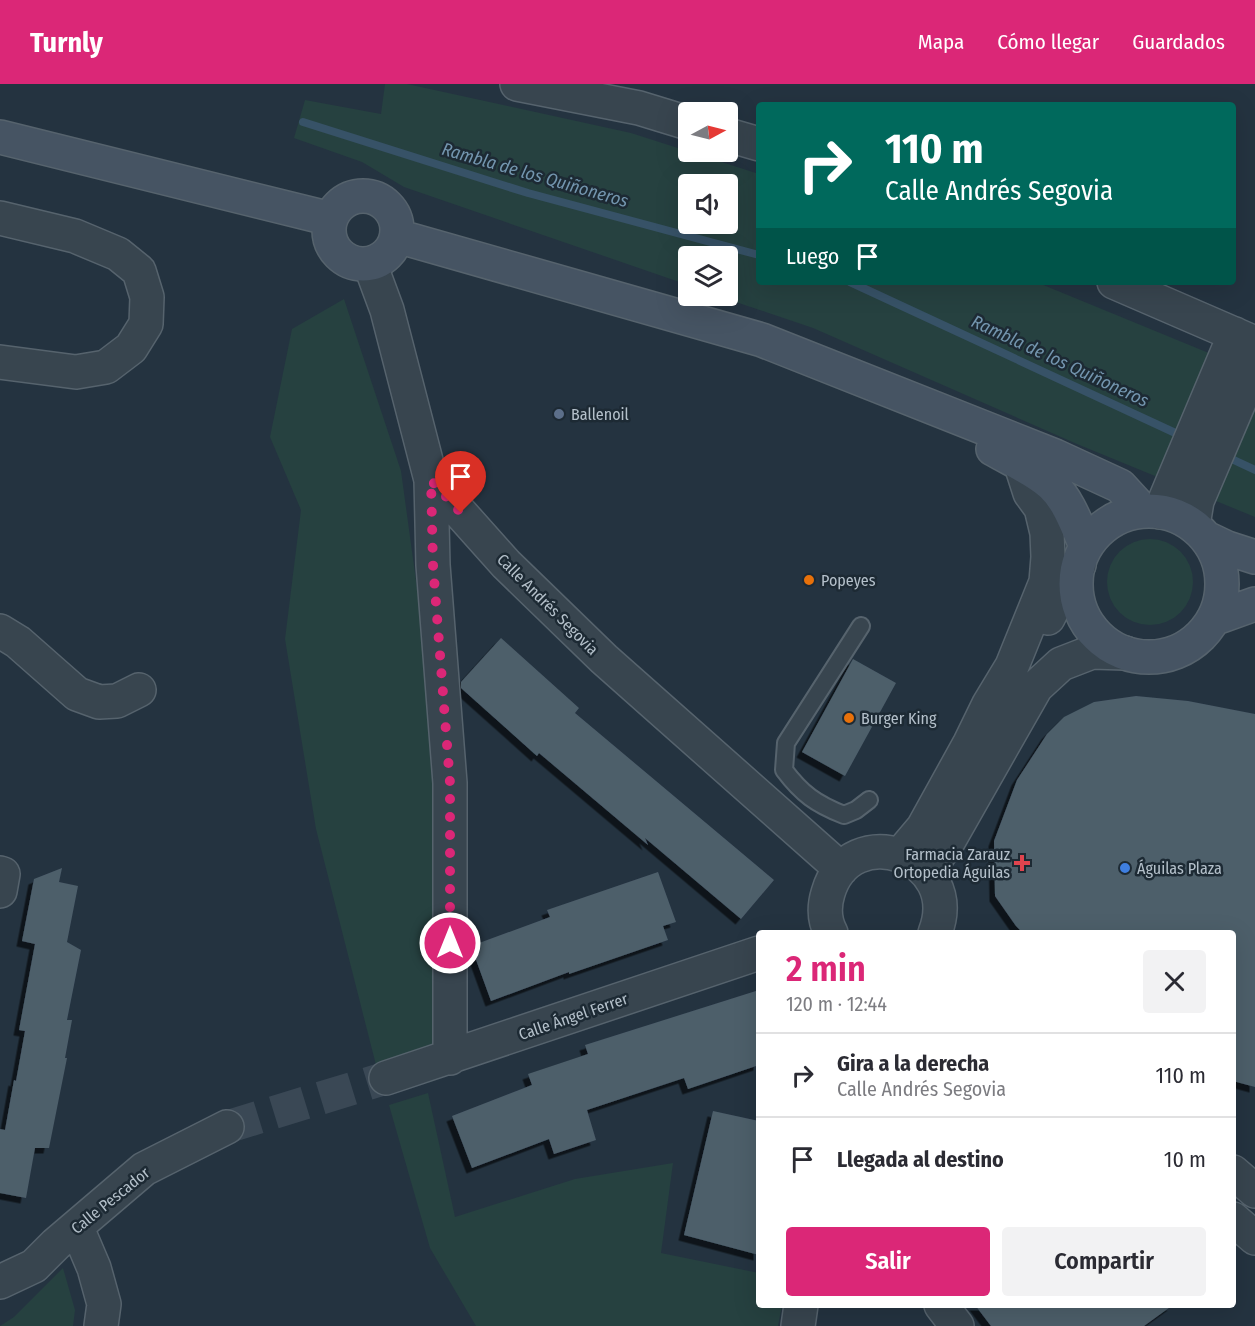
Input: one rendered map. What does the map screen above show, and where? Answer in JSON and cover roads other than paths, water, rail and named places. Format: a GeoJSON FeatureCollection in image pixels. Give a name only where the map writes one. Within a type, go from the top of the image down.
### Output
{"type":"FeatureCollection","features":[{"type":"Feature","properties":{"kind":"main road"},"geometry":{"type":"LineString","coordinates":[[0,137],[331,219]]}},
{"type":"Feature","properties":{"kind":"main road"},"geometry":{"type":"LineString","coordinates":[[369,196],[378,199],[390,209],[397,224],[397,236],[393,249],[387,255],[370,264],[353,263],[337,254],[329,236],[331,219],[337,207],[345,201],[353,197],[369,196]]}},
{"type":"Feature","properties":{"kind":"main road"},"geometry":{"type":"LineString","coordinates":[[397,236],[762,340],[1030,445],[1120,486],[1151,511]]}},
{"type":"Feature","properties":{"kind":"main road"},"geometry":{"type":"LineString","coordinates":[[903,396],[1041,476],[1054,487],[1065,501],[1082,556]]}},
{"type":"Feature","properties":{"kind":"main road"},"geometry":{"type":"LineString","coordinates":[[1199,532],[1217,556],[1222,577],[1220,600],[1213,619],[1200,636],[1187,647],[1172,654],[1142,657],[1125,653],[1106,643],[1095,633],[1086,620],[1077,597],[1076,580],[1082,556],[1095,534],[1120,516],[1151,511],[1177,516],[1227,548],[1255,557]]}},
{"type":"Feature","properties":{"kind":"main road"},"geometry":{"type":"LineString","coordinates":[[1213,619],[1255,604]]}},
{"type":"Feature","properties":{"kind":"street"},"geometry":{"type":"LineString","coordinates":[[517,84],[643,96],[678,117]]}},
{"type":"Feature","properties":{"kind":"street"},"geometry":{"type":"LineString","coordinates":[[738,138],[756,143]]}},
{"type":"Feature","properties":{"kind":"street"},"geometry":{"type":"LineString","coordinates":[[0,218],[75,236],[118,254],[139,271],[147,297],[146,324],[131,348],[106,367],[76,372],[0,362]]}},
{"type":"Feature","properties":{"kind":"street","name":"Calle Andrés Segovia"},"geometry":{"type":"LineString","coordinates":[[370,264],[387,310],[431,480],[506,564],[604,659],[841,869]]}},
{"type":"Feature","properties":{"kind":"street"},"geometry":{"type":"LineString","coordinates":[[1121,285],[1245,338],[1201,454],[1197,501],[1199,532]]}},
{"type":"Feature","properties":{"kind":"street"},"geometry":{"type":"LineString","coordinates":[[1151,511],[1201,454],[1255,364]]}},
{"type":"Feature","properties":{"kind":"street"},"geometry":{"type":"LineString","coordinates":[[914,863],[923,828],[989,704],[1012,666],[1046,582],[1047,533],[1041,508],[1030,493],[1022,465]]}},
{"type":"Feature","properties":{"kind":"street"},"geometry":{"type":"LineString","coordinates":[[431,480],[433,565],[450,783],[450,1058]]}},
{"type":"Feature","properties":{"kind":"street"},"geometry":{"type":"LineString","coordinates":[[1012,666],[1027,657],[1082,556]]}},
{"type":"Feature","properties":{"kind":"street"},"geometry":{"type":"LineString","coordinates":[[0,632],[18,642],[77,694],[99,702],[117,701],[139,690]]}},
{"type":"Feature","properties":{"kind":"street"},"geometry":{"type":"LineString","coordinates":[[914,863],[949,840],[1036,687],[1061,664],[1092,652],[1125,653]]}},
{"type":"Feature","properties":{"kind":"street"},"geometry":{"type":"LineString","coordinates":[[826,930],[826,898],[832,882],[841,869],[854,859],[870,853],[885,851],[914,863],[937,891],[945,927]]}},
{"type":"Feature","properties":{"kind":"street"},"geometry":{"type":"LineString","coordinates":[[0,873],[3,874],[0,891]]}},
{"type":"Feature","properties":{"kind":"street","name":"Calle Ángel Ferrer"},"geometry":{"type":"LineString","coordinates":[[386,1078],[756,954]]}},
{"type":"Feature","properties":{"kind":"street","name":"Calle Pescador"},"geometry":{"type":"LineString","coordinates":[[0,1282],[34,1266],[56,1244],[144,1169],[227,1127]]}},
{"type":"Feature","properties":{"kind":"street"},"geometry":{"type":"LineString","coordinates":[[1236,1175],[1255,1191]]}},
{"type":"Feature","properties":{"kind":"street"},"geometry":{"type":"LineString","coordinates":[[1236,1222],[1255,1238]]}},
{"type":"Feature","properties":{"kind":"street"},"geometry":{"type":"LineString","coordinates":[[76,1228],[94,1268],[104,1304],[101,1326]]}},
{"type":"Feature","properties":{"kind":"street"},"geometry":{"type":"LineString","coordinates":[[798,1326],[801,1308]]}},
{"type":"Feature","properties":{"kind":"street"},"geometry":{"type":"LineString","coordinates":[[943,1308],[957,1326]]}},
{"type":"Feature","properties":{"kind":"lane"},"geometry":{"type":"LineString","coordinates":[[861,626],[786,743],[784,770],[797,789],[821,806],[844,815],[856,810],[869,800]]}},
{"type":"Feature","properties":{"kind":"waterway","name":"Rambla de los Quiñoneros"},"geometry":{"type":"LineString","coordinates":[[303,122],[528,193],[756,254]]}},
{"type":"Feature","properties":{"kind":"waterway","name":"Rambla de los Quiñoneros"},"geometry":{"type":"LineString","coordinates":[[856,285],[1184,437]]}},
{"type":"Feature","properties":{"kind":"waterway","name":"Rambla de los Quiñoneros"},"geometry":{"type":"LineString","coordinates":[[1223,455],[1255,470]]}},
{"type":"Feature","properties":{"kind":"tunnel"},"geometry":{"type":"LineString","coordinates":[[227,1127],[386,1078]]}},
{"type":"Feature","properties":{"kind":"place","name":"Ballenoil"},"geometry":{"type":"Point","coordinates":[559,414]}},
{"type":"Feature","properties":{"kind":"place","name":"Popeyes"},"geometry":{"type":"Point","coordinates":[809,580]}},
{"type":"Feature","properties":{"kind":"place","name":"Burger King"},"geometry":{"type":"Point","coordinates":[849,718]}},
{"type":"Feature","properties":{"kind":"place","name":"Farmacia Zarauz Ortopedia Águilas"},"geometry":{"type":"Point","coordinates":[1022,863]}},
{"type":"Feature","properties":{"kind":"place","name":"Águilas Plaza"},"geometry":{"type":"Point","coordinates":[1125,868]}}]}
